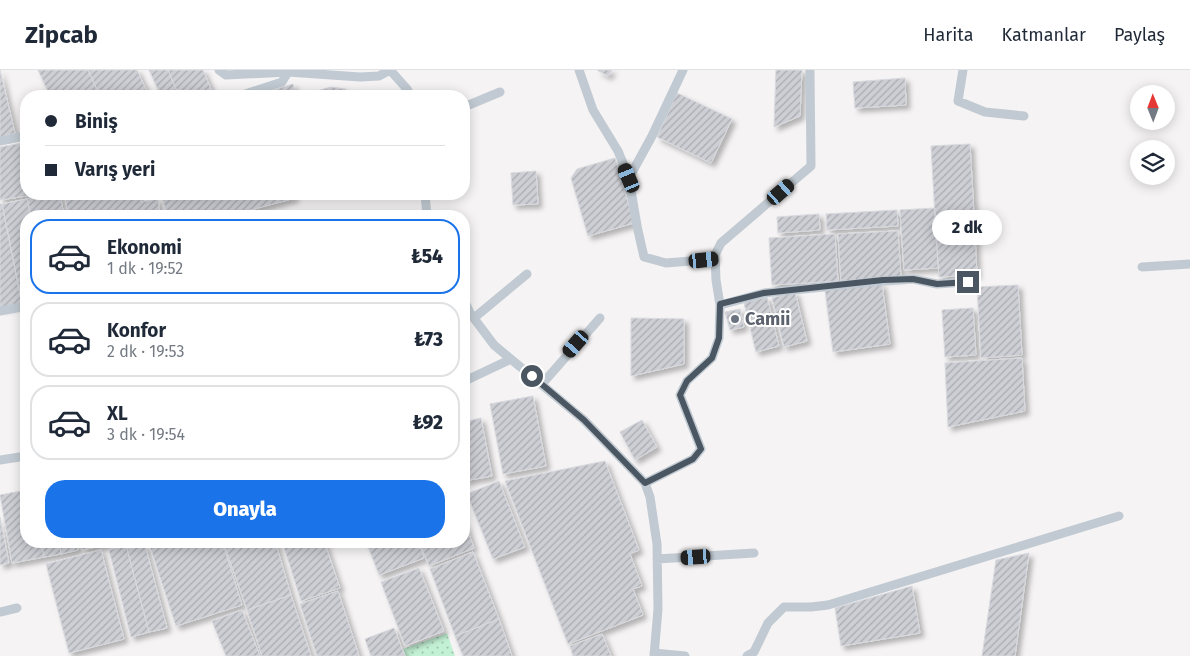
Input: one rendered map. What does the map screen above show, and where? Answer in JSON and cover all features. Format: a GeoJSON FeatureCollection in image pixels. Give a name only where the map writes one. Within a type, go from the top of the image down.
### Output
{"type":"FeatureCollection","features":[{"type":"Feature","properties":{"kind":"street"},"geometry":{"type":"LineString","coordinates":[[219,70],[226,74],[288,72],[360,77],[379,76],[390,70],[408,90]]}},
{"type":"Feature","properties":{"kind":"street"},"geometry":{"type":"LineString","coordinates":[[579,70],[592,110],[618,151],[629,178],[644,257],[666,263],[715,259]]}},
{"type":"Feature","properties":{"kind":"street"},"geometry":{"type":"LineString","coordinates":[[629,178],[652,136],[683,70]]}},
{"type":"Feature","properties":{"kind":"street"},"geometry":{"type":"LineString","coordinates":[[963,70],[958,101],[985,112],[1024,116]]}},
{"type":"Feature","properties":{"kind":"street"},"geometry":{"type":"LineString","coordinates":[[645,483],[693,459],[701,449],[680,395],[687,381],[712,358],[719,338],[720,304],[716,280],[715,255],[721,243],[811,166],[810,71]]}},
{"type":"Feature","properties":{"kind":"street"},"geometry":{"type":"LineString","coordinates":[[257,90],[282,82],[288,72]]}},
{"type":"Feature","properties":{"kind":"street"},"geometry":{"type":"LineString","coordinates":[[470,104],[500,92]]}},
{"type":"Feature","properties":{"kind":"street"},"geometry":{"type":"LineString","coordinates":[[0,141],[20,137]]}},
{"type":"Feature","properties":{"kind":"street"},"geometry":{"type":"LineString","coordinates":[[1142,267],[1190,264]]}},
{"type":"Feature","properties":{"kind":"street"},"geometry":{"type":"LineString","coordinates":[[474,318],[527,274]]}},
{"type":"Feature","properties":{"kind":"street"},"geometry":{"type":"LineString","coordinates":[[720,304],[764,293],[883,280],[913,279],[937,284],[968,282]]}},
{"type":"Feature","properties":{"kind":"street"},"geometry":{"type":"LineString","coordinates":[[0,311],[20,307]]}},
{"type":"Feature","properties":{"kind":"street"},"geometry":{"type":"LineString","coordinates":[[470,311],[494,345],[584,420],[645,483],[650,497],[657,544],[658,609],[654,655],[685,656]]}},
{"type":"Feature","properties":{"kind":"street"},"geometry":{"type":"LineString","coordinates":[[542,384],[600,318]]}},
{"type":"Feature","properties":{"kind":"street"},"geometry":{"type":"LineString","coordinates":[[470,379],[511,359]]}},
{"type":"Feature","properties":{"kind":"street"},"geometry":{"type":"LineString","coordinates":[[0,460],[20,457]]}},
{"type":"Feature","properties":{"kind":"street"},"geometry":{"type":"LineString","coordinates":[[746,656],[754,652],[768,623],[784,607],[828,605],[1119,516]]}},
{"type":"Feature","properties":{"kind":"street"},"geometry":{"type":"LineString","coordinates":[[657,559],[754,553]]}},
{"type":"Feature","properties":{"kind":"street"},"geometry":{"type":"LineString","coordinates":[[0,612],[17,608]]}},
{"type":"Feature","properties":{"kind":"green space"},"geometry":{"type":"Polygon","coordinates":[[[447,633],[455,656],[406,656],[403,649],[447,633]]]}},
{"type":"Feature","properties":{"kind":"building"},"geometry":{"type":"Polygon","coordinates":[[[0,70],[15,133],[0,137],[0,70]]]}},
{"type":"Feature","properties":{"kind":"building"},"geometry":{"type":"Polygon","coordinates":[[[38,70],[88,70],[97,90],[47,90],[38,70]]]}},
{"type":"Feature","properties":{"kind":"building"},"geometry":{"type":"Polygon","coordinates":[[[88,70],[137,70],[146,90],[97,90],[88,70]]]}},
{"type":"Feature","properties":{"kind":"building"},"geometry":{"type":"Polygon","coordinates":[[[149,70],[168,70],[176,90],[158,90],[149,70]]]}},
{"type":"Feature","properties":{"kind":"building"},"geometry":{"type":"Polygon","coordinates":[[[168,70],[203,70],[211,90],[176,90],[168,70]]]}},
{"type":"Feature","properties":{"kind":"building"},"geometry":{"type":"Polygon","coordinates":[[[597,70],[612,70],[608,76],[597,70]]]}},
{"type":"Feature","properties":{"kind":"building"},"geometry":{"type":"Polygon","coordinates":[[[776,70],[802,70],[800,116],[774,127],[776,70]]]}},
{"type":"Feature","properties":{"kind":"building"},"geometry":{"type":"Polygon","coordinates":[[[905,78],[906,105],[855,108],[853,82],[905,78]]]}},
{"type":"Feature","properties":{"kind":"building"},"geometry":{"type":"Polygon","coordinates":[[[293,84],[294,90],[273,90],[293,84]]]}},
{"type":"Feature","properties":{"kind":"building"},"geometry":{"type":"Polygon","coordinates":[[[331,87],[346,90],[320,90],[331,87]]]}},
{"type":"Feature","properties":{"kind":"building"},"geometry":{"type":"Polygon","coordinates":[[[677,93],[732,119],[711,163],[657,137],[677,93]]]}},
{"type":"Feature","properties":{"kind":"building"},"geometry":{"type":"Polygon","coordinates":[[[20,143],[20,197],[0,200],[0,147],[20,143]]]}},
{"type":"Feature","properties":{"kind":"building"},"geometry":{"type":"Polygon","coordinates":[[[970,144],[974,214],[935,216],[931,146],[970,144]]]}},
{"type":"Feature","properties":{"kind":"building"},"geometry":{"type":"Polygon","coordinates":[[[615,158],[634,223],[588,236],[571,178],[577,169],[615,158]]]}},
{"type":"Feature","properties":{"kind":"building"},"geometry":{"type":"Polygon","coordinates":[[[536,171],[538,204],[513,205],[511,173],[536,171]]]}},
{"type":"Feature","properties":{"kind":"building"},"geometry":{"type":"Polygon","coordinates":[[[27,200],[61,200],[63,210],[30,210],[27,200]]]}},
{"type":"Feature","properties":{"kind":"building"},"geometry":{"type":"Polygon","coordinates":[[[27,200],[30,210],[20,210],[20,294],[2,204],[27,200]]]}},
{"type":"Feature","properties":{"kind":"building"},"geometry":{"type":"Polygon","coordinates":[[[66,200],[141,200],[141,202],[158,200],[159,210],[67,210],[66,200]]]}},
{"type":"Feature","properties":{"kind":"building"},"geometry":{"type":"Polygon","coordinates":[[[163,200],[288,200],[250,210],[165,210],[163,200]]]}},
{"type":"Feature","properties":{"kind":"building"},"geometry":{"type":"Polygon","coordinates":[[[0,204],[2,204],[20,294],[20,304],[0,308],[0,204]]]}},
{"type":"Feature","properties":{"kind":"building"},"geometry":{"type":"Polygon","coordinates":[[[935,208],[938,268],[904,270],[900,210],[935,208]]]}},
{"type":"Feature","properties":{"kind":"building"},"geometry":{"type":"Polygon","coordinates":[[[897,210],[898,226],[827,230],[826,214],[897,210]]]}},
{"type":"Feature","properties":{"kind":"building"},"geometry":{"type":"Polygon","coordinates":[[[819,214],[820,230],[778,233],[777,217],[819,214]]]}},
{"type":"Feature","properties":{"kind":"building"},"geometry":{"type":"Polygon","coordinates":[[[974,214],[977,275],[939,277],[935,216],[974,214]]]}},
{"type":"Feature","properties":{"kind":"building"},"geometry":{"type":"Polygon","coordinates":[[[898,231],[901,277],[841,281],[838,234],[898,231]]]}},
{"type":"Feature","properties":{"kind":"building"},"geometry":{"type":"Polygon","coordinates":[[[835,234],[838,281],[772,285],[769,238],[835,234]]]}},
{"type":"Feature","properties":{"kind":"building"},"geometry":{"type":"Polygon","coordinates":[[[882,284],[890,344],[833,352],[825,291],[882,284]]]}},
{"type":"Feature","properties":{"kind":"building"},"geometry":{"type":"Polygon","coordinates":[[[1018,285],[1022,355],[981,358],[977,287],[1018,285]]]}},
{"type":"Feature","properties":{"kind":"building"},"geometry":{"type":"Polygon","coordinates":[[[795,292],[807,341],[784,347],[772,298],[795,292]]]}},
{"type":"Feature","properties":{"kind":"building"},"geometry":{"type":"Polygon","coordinates":[[[767,297],[779,346],[756,352],[744,303],[767,297]]]}},
{"type":"Feature","properties":{"kind":"building"},"geometry":{"type":"Polygon","coordinates":[[[973,308],[976,355],[945,357],[942,310],[973,308]]]}},
{"type":"Feature","properties":{"kind":"building","name":"Camii"},"geometry":{"type":"Polygon","coordinates":[[[740,309],[744,327],[730,330],[725,312],[740,309]]]}},
{"type":"Feature","properties":{"kind":"building"},"geometry":{"type":"Polygon","coordinates":[[[631,318],[684,319],[684,364],[631,376],[631,318]]]}},
{"type":"Feature","properties":{"kind":"building"},"geometry":{"type":"Polygon","coordinates":[[[1022,358],[1025,411],[948,427],[945,363],[1022,358]]]}},
{"type":"Feature","properties":{"kind":"building"},"geometry":{"type":"Polygon","coordinates":[[[533,396],[546,466],[503,474],[490,404],[533,396]]]}},
{"type":"Feature","properties":{"kind":"building"},"geometry":{"type":"Polygon","coordinates":[[[481,418],[492,476],[470,480],[470,421],[481,418]]]}},
{"type":"Feature","properties":{"kind":"building"},"geometry":{"type":"Polygon","coordinates":[[[642,420],[657,447],[635,460],[620,432],[642,420]]]}},
{"type":"Feature","properties":{"kind":"building"},"geometry":{"type":"Polygon","coordinates":[[[605,461],[639,550],[630,554],[642,586],[633,589],[643,615],[568,644],[505,481],[605,461]]]}},
{"type":"Feature","properties":{"kind":"building"},"geometry":{"type":"Polygon","coordinates":[[[499,481],[525,547],[493,559],[470,502],[470,493],[499,481]]]}},
{"type":"Feature","properties":{"kind":"building"},"geometry":{"type":"Polygon","coordinates":[[[20,491],[20,548],[42,548],[44,557],[12,563],[0,495],[20,491]]]}},
{"type":"Feature","properties":{"kind":"building"},"geometry":{"type":"Polygon","coordinates":[[[0,517],[9,563],[0,565],[0,517]]]}},
{"type":"Feature","properties":{"kind":"building"},"geometry":{"type":"Polygon","coordinates":[[[470,537],[474,548],[429,566],[422,548],[470,548],[470,537]]]}},
{"type":"Feature","properties":{"kind":"building"},"geometry":{"type":"Polygon","coordinates":[[[42,548],[60,548],[61,554],[44,557],[42,548]]]}},
{"type":"Feature","properties":{"kind":"building"},"geometry":{"type":"Polygon","coordinates":[[[60,548],[78,548],[78,550],[61,554],[60,548]]]}},
{"type":"Feature","properties":{"kind":"building"},"geometry":{"type":"Polygon","coordinates":[[[127,548],[149,632],[131,637],[109,550],[127,548]]]}},
{"type":"Feature","properties":{"kind":"building"},"geometry":{"type":"Polygon","coordinates":[[[146,548],[167,628],[149,632],[127,549],[146,548]]]}},
{"type":"Feature","properties":{"kind":"building"},"geometry":{"type":"Polygon","coordinates":[[[150,548],[224,548],[242,605],[176,626],[150,548]]]}},
{"type":"Feature","properties":{"kind":"building"},"geometry":{"type":"Polygon","coordinates":[[[225,548],[277,548],[291,595],[247,610],[225,548]]]}},
{"type":"Feature","properties":{"kind":"building"},"geometry":{"type":"Polygon","coordinates":[[[284,548],[326,548],[340,588],[301,601],[284,548]]]}},
{"type":"Feature","properties":{"kind":"building"},"geometry":{"type":"Polygon","coordinates":[[[369,548],[420,548],[424,558],[379,575],[369,548]]]}},
{"type":"Feature","properties":{"kind":"building"},"geometry":{"type":"Polygon","coordinates":[[[101,550],[124,639],[69,653],[46,564],[101,550]]]}},
{"type":"Feature","properties":{"kind":"building"},"geometry":{"type":"Polygon","coordinates":[[[473,552],[499,619],[455,636],[430,569],[473,552]]]}},
{"type":"Feature","properties":{"kind":"building"},"geometry":{"type":"Polygon","coordinates":[[[1029,553],[1015,656],[982,656],[996,560],[1029,553]]]}},
{"type":"Feature","properties":{"kind":"building"},"geometry":{"type":"Polygon","coordinates":[[[419,568],[444,631],[405,646],[381,582],[419,568]]]}},
{"type":"Feature","properties":{"kind":"building"},"geometry":{"type":"Polygon","coordinates":[[[912,586],[920,633],[841,646],[835,608],[912,586]]]}},
{"type":"Feature","properties":{"kind":"building"},"geometry":{"type":"Polygon","coordinates":[[[338,591],[359,656],[317,656],[300,604],[338,591]]]}},
{"type":"Feature","properties":{"kind":"building"},"geometry":{"type":"Polygon","coordinates":[[[291,595],[311,656],[262,656],[247,610],[291,595]]]}},
{"type":"Feature","properties":{"kind":"building"},"geometry":{"type":"Polygon","coordinates":[[[242,610],[260,656],[226,656],[212,621],[242,610]]]}},
{"type":"Feature","properties":{"kind":"building"},"geometry":{"type":"Polygon","coordinates":[[[499,619],[512,656],[463,656],[455,636],[499,619]]]}},
{"type":"Feature","properties":{"kind":"building"},"geometry":{"type":"Polygon","coordinates":[[[394,628],[405,656],[371,656],[365,639],[394,628]]]}},
{"type":"Feature","properties":{"kind":"building"},"geometry":{"type":"Polygon","coordinates":[[[602,634],[611,656],[573,656],[570,646],[602,634]]]}},
{"type":"Feature","properties":{"kind":"place","name":"Camii"},"geometry":{"type":"Point","coordinates":[735,319]}},
{"type":"Feature","properties":{"kind":"route"},"geometry":{"type":"LineString","coordinates":[[532,376],[584,420],[645,483],[693,459],[701,449],[680,395],[687,381],[712,358],[719,338],[720,304],[764,293],[883,280],[913,279],[937,284],[968,282]]}}]}
